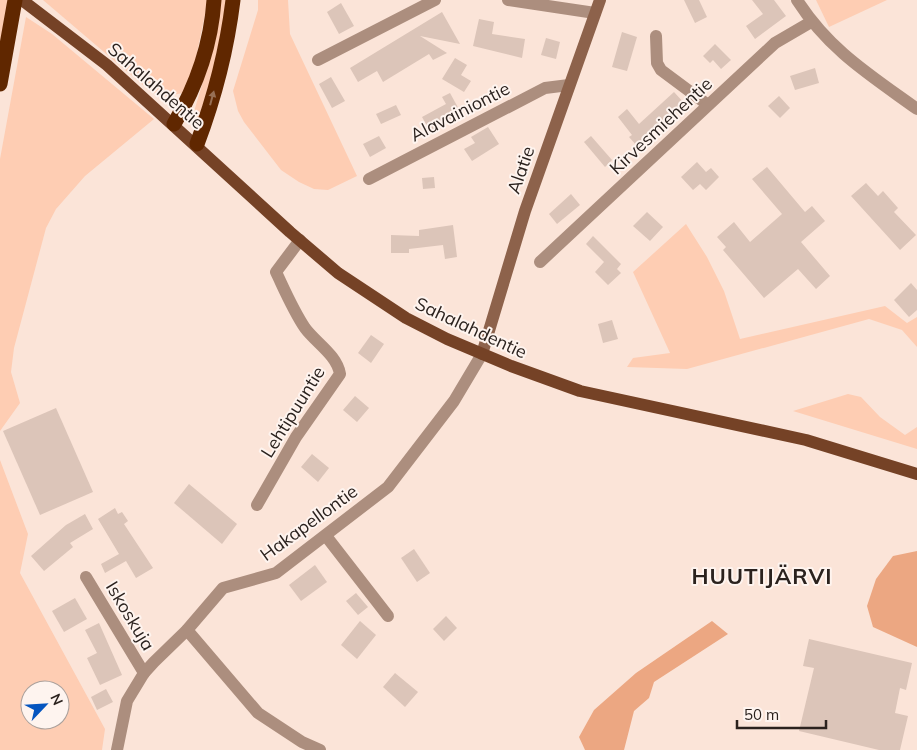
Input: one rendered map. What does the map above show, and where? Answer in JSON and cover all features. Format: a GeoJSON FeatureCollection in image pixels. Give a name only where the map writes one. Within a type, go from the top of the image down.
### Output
{"type":"FeatureCollection","features":[{"type":"Feature","properties":{"kind":"highway"},"geometry":{"type":"LineString","coordinates":[[0,84],[15,0]]}},
{"type":"Feature","properties":{"kind":"highway"},"geometry":{"type":"LineString","coordinates":[[174,124],[192,94],[201,72],[207,50],[214,0]]}},
{"type":"Feature","properties":{"kind":"highway"},"geometry":{"type":"LineString","coordinates":[[197,144],[217,80],[233,0]]}},
{"type":"Feature","properties":{"kind":"main road","name":"Sahalahdentie"},"geometry":{"type":"LineString","coordinates":[[22,0],[108,65],[338,273],[406,318],[447,339],[532,375],[580,391],[806,440],[917,474]]}},
{"type":"Feature","properties":{"kind":"street"},"geometry":{"type":"LineString","coordinates":[[318,60],[435,0]]}},
{"type":"Feature","properties":{"kind":"street"},"geometry":{"type":"LineString","coordinates":[[508,0],[595,13]]}},
{"type":"Feature","properties":{"kind":"street","name":"Alatie"},"geometry":{"type":"LineString","coordinates":[[482,354],[525,211],[600,0]]}},
{"type":"Feature","properties":{"kind":"street"},"geometry":{"type":"LineString","coordinates":[[797,0],[811,22],[828,41],[855,65],[917,109]]}},
{"type":"Feature","properties":{"kind":"street","name":"Kirvesmiehentie"},"geometry":{"type":"LineString","coordinates":[[540,262],[775,43],[811,22]]}},
{"type":"Feature","properties":{"kind":"street"},"geometry":{"type":"LineString","coordinates":[[656,36],[657,63],[661,70],[708,105]]}},
{"type":"Feature","properties":{"kind":"street","name":"Alavainiontie"},"geometry":{"type":"LineString","coordinates":[[368,179],[545,88],[569,85]]}},
{"type":"Feature","properties":{"kind":"street","name":"Lehtipuuntie"},"geometry":{"type":"LineString","coordinates":[[257,504],[296,436],[340,374],[333,358],[306,329],[290,303],[276,272],[300,240]]}},
{"type":"Feature","properties":{"kind":"street","name":"Hakapellontie"},"geometry":{"type":"LineString","coordinates":[[117,750],[127,701],[144,673],[187,630],[223,588],[276,573],[388,486],[454,401],[482,354]]}},
{"type":"Feature","properties":{"kind":"street"},"geometry":{"type":"LineString","coordinates":[[326,536],[388,616]]}},
{"type":"Feature","properties":{"kind":"street","name":"Iskoskuja"},"geometry":{"type":"LineString","coordinates":[[86,576],[144,673]]}},
{"type":"Feature","properties":{"kind":"street"},"geometry":{"type":"LineString","coordinates":[[187,630],[258,713],[302,742],[320,750]]}},
{"type":"Feature","properties":{"kind":"shaded area"},"geometry":{"type":"Polygon","coordinates":[[[0,0],[9,0],[0,50],[0,0]]]}},
{"type":"Feature","properties":{"kind":"shaded area"},"geometry":{"type":"Polygon","coordinates":[[[43,0],[208,0],[193,72],[183,93],[166,96],[151,92],[43,0]]]}},
{"type":"Feature","properties":{"kind":"shaded area"},"geometry":{"type":"Polygon","coordinates":[[[219,0],[228,0],[210,85],[196,124],[193,120],[193,115],[212,51],[219,0]]]}},
{"type":"Feature","properties":{"kind":"shaded area"},"geometry":{"type":"Polygon","coordinates":[[[258,0],[288,0],[290,34],[357,176],[328,190],[314,189],[281,170],[244,122],[238,111],[233,91],[258,10],[258,0]]]}},
{"type":"Feature","properties":{"kind":"shaded area"},"geometry":{"type":"Polygon","coordinates":[[[816,0],[887,0],[829,27],[816,0]]]}},
{"type":"Feature","properties":{"kind":"shaded area"},"geometry":{"type":"Polygon","coordinates":[[[26,17],[52,34],[154,119],[85,176],[56,209],[46,228],[14,348],[11,372],[20,403],[0,431],[0,159],[26,17]]]}},
{"type":"Feature","properties":{"kind":"shaded area"},"geometry":{"type":"Polygon","coordinates":[[[686,224],[707,257],[724,291],[740,339],[885,306],[907,323],[917,317],[917,347],[902,330],[869,319],[687,369],[627,367],[633,358],[670,353],[633,272],[686,224]]]}},
{"type":"Feature","properties":{"kind":"shaded area"},"geometry":{"type":"Polygon","coordinates":[[[848,394],[861,397],[880,417],[905,435],[917,427],[917,449],[793,411],[848,394]]]}},
{"type":"Feature","properties":{"kind":"shaded area"},"geometry":{"type":"Polygon","coordinates":[[[0,460],[28,534],[20,573],[105,729],[102,750],[0,750],[0,460]]]}},
{"type":"Feature","properties":{"kind":"shaded area"},"geometry":{"type":"Polygon","coordinates":[[[917,551],[917,647],[873,627],[867,606],[876,579],[893,556],[917,551]]]}},
{"type":"Feature","properties":{"kind":"shaded area"},"geometry":{"type":"Polygon","coordinates":[[[712,621],[728,634],[654,682],[649,698],[634,711],[624,750],[585,750],[579,737],[594,710],[636,673],[712,621]]]}},
{"type":"Feature","properties":{"kind":"building"},"geometry":{"type":"Polygon","coordinates":[[[684,0],[699,0],[707,17],[695,23],[684,0]]]}},
{"type":"Feature","properties":{"kind":"building"},"geometry":{"type":"Polygon","coordinates":[[[752,0],[774,0],[786,16],[755,39],[746,26],[763,14],[752,0]]]}},
{"type":"Feature","properties":{"kind":"building"},"geometry":{"type":"Polygon","coordinates":[[[341,3],[354,26],[339,34],[327,12],[341,3]]]}},
{"type":"Feature","properties":{"kind":"building"},"geometry":{"type":"Polygon","coordinates":[[[442,12],[460,44],[420,36],[447,53],[433,60],[429,54],[383,82],[377,71],[358,82],[350,68],[442,12]]]}},
{"type":"Feature","properties":{"kind":"building"},"geometry":{"type":"Polygon","coordinates":[[[479,19],[494,22],[492,34],[525,39],[522,58],[473,46],[479,19]]]}},
{"type":"Feature","properties":{"kind":"building"},"geometry":{"type":"Polygon","coordinates":[[[622,32],[637,37],[627,71],[612,67],[622,32]]]}},
{"type":"Feature","properties":{"kind":"building"},"geometry":{"type":"Polygon","coordinates":[[[546,38],[560,42],[556,59],[541,55],[546,38]]]}},
{"type":"Feature","properties":{"kind":"building"},"geometry":{"type":"Polygon","coordinates":[[[715,44],[731,60],[721,69],[713,60],[710,63],[703,56],[715,44]]]}},
{"type":"Feature","properties":{"kind":"building"},"geometry":{"type":"Polygon","coordinates":[[[455,58],[467,65],[461,75],[471,81],[464,92],[442,79],[455,58]]]}},
{"type":"Feature","properties":{"kind":"building"},"geometry":{"type":"Polygon","coordinates":[[[815,68],[819,83],[795,90],[790,76],[815,68]]]}},
{"type":"Feature","properties":{"kind":"building"},"geometry":{"type":"Polygon","coordinates":[[[331,77],[345,101],[332,108],[319,84],[331,77]]]}},
{"type":"Feature","properties":{"kind":"building"},"geometry":{"type":"Polygon","coordinates":[[[674,92],[684,103],[637,146],[629,137],[632,135],[618,117],[627,109],[639,124],[674,92]]]}},
{"type":"Feature","properties":{"kind":"building"},"geometry":{"type":"Polygon","coordinates":[[[450,93],[461,113],[430,131],[422,117],[446,104],[442,97],[450,93]]]}},
{"type":"Feature","properties":{"kind":"building"},"geometry":{"type":"Polygon","coordinates":[[[779,96],[790,108],[780,118],[768,106],[779,96]]]}},
{"type":"Feature","properties":{"kind":"building"},"geometry":{"type":"Polygon","coordinates":[[[396,105],[401,115],[381,124],[376,114],[396,105]]]}},
{"type":"Feature","properties":{"kind":"building"},"geometry":{"type":"Polygon","coordinates":[[[488,127],[499,144],[472,161],[464,149],[475,143],[471,137],[488,127]]]}},
{"type":"Feature","properties":{"kind":"building"},"geometry":{"type":"Polygon","coordinates":[[[379,136],[386,148],[370,157],[363,144],[379,136]]]}},
{"type":"Feature","properties":{"kind":"building"},"geometry":{"type":"Polygon","coordinates":[[[591,136],[612,160],[605,167],[584,142],[591,136]]]}},
{"type":"Feature","properties":{"kind":"building"},"geometry":{"type":"Polygon","coordinates":[[[697,162],[706,172],[711,168],[719,177],[706,190],[700,184],[693,190],[681,177],[697,162]]]}},
{"type":"Feature","properties":{"kind":"building"},"geometry":{"type":"Polygon","coordinates":[[[767,167],[805,212],[812,206],[825,221],[801,242],[830,276],[816,289],[798,269],[764,298],[723,250],[726,247],[717,237],[734,222],[750,242],[782,214],[752,179],[767,167]]]}},
{"type":"Feature","properties":{"kind":"building"},"geometry":{"type":"Polygon","coordinates":[[[434,177],[435,188],[423,189],[422,178],[434,177]]]}},
{"type":"Feature","properties":{"kind":"building"},"geometry":{"type":"Polygon","coordinates":[[[866,183],[878,196],[883,191],[898,208],[894,212],[916,235],[900,250],[851,196],[866,183]]]}},
{"type":"Feature","properties":{"kind":"building"},"geometry":{"type":"Polygon","coordinates":[[[571,194],[580,205],[557,224],[549,214],[571,194]]]}},
{"type":"Feature","properties":{"kind":"building"},"geometry":{"type":"Polygon","coordinates":[[[647,212],[663,227],[650,241],[633,226],[647,212]]]}},
{"type":"Feature","properties":{"kind":"building"},"geometry":{"type":"Polygon","coordinates":[[[453,225],[457,257],[445,259],[443,245],[409,249],[409,253],[391,253],[391,235],[419,236],[419,230],[453,225]]]}},
{"type":"Feature","properties":{"kind":"building"},"geometry":{"type":"Polygon","coordinates":[[[593,236],[621,264],[617,269],[621,273],[608,285],[595,272],[604,262],[586,244],[593,236]]]}},
{"type":"Feature","properties":{"kind":"building"},"geometry":{"type":"Polygon","coordinates":[[[911,283],[917,290],[917,310],[909,317],[894,300],[911,283]]]}},
{"type":"Feature","properties":{"kind":"building"},"geometry":{"type":"Polygon","coordinates":[[[612,320],[618,339],[603,343],[598,324],[612,320]]]}},
{"type":"Feature","properties":{"kind":"building"},"geometry":{"type":"Polygon","coordinates":[[[371,335],[384,344],[371,363],[358,353],[371,335]]]}},
{"type":"Feature","properties":{"kind":"building"},"geometry":{"type":"Polygon","coordinates":[[[355,396],[369,408],[357,422],[343,410],[355,396]]]}},
{"type":"Feature","properties":{"kind":"building"},"geometry":{"type":"Polygon","coordinates":[[[56,408],[93,492],[40,515],[3,431],[56,408]]]}},
{"type":"Feature","properties":{"kind":"building"},"geometry":{"type":"Polygon","coordinates":[[[312,454],[329,468],[318,482],[301,467],[312,454]]]}},
{"type":"Feature","properties":{"kind":"building"},"geometry":{"type":"Polygon","coordinates":[[[189,484],[237,524],[222,544],[174,503],[189,484]]]}},
{"type":"Feature","properties":{"kind":"building"},"geometry":{"type":"Polygon","coordinates":[[[115,508],[118,514],[122,512],[128,521],[124,524],[153,568],[136,578],[126,561],[105,573],[101,564],[119,554],[98,519],[115,508]]]}},
{"type":"Feature","properties":{"kind":"building"},"geometry":{"type":"Polygon","coordinates":[[[85,514],[93,529],[70,543],[73,547],[44,571],[31,556],[66,525],[85,514]]]}},
{"type":"Feature","properties":{"kind":"building"},"geometry":{"type":"Polygon","coordinates":[[[414,549],[430,573],[417,582],[401,558],[414,549]]]}},
{"type":"Feature","properties":{"kind":"building"},"geometry":{"type":"Polygon","coordinates":[[[315,565],[327,582],[301,601],[289,585],[315,565]]]}},
{"type":"Feature","properties":{"kind":"building"},"geometry":{"type":"Polygon","coordinates":[[[356,593],[368,607],[358,615],[346,601],[356,593]]]}},
{"type":"Feature","properties":{"kind":"building"},"geometry":{"type":"Polygon","coordinates":[[[75,598],[87,619],[64,632],[52,611],[75,598]]]}},
{"type":"Feature","properties":{"kind":"building"},"geometry":{"type":"Polygon","coordinates":[[[446,616],[457,628],[444,641],[433,629],[446,616]]]}},
{"type":"Feature","properties":{"kind":"building"},"geometry":{"type":"Polygon","coordinates":[[[360,621],[376,635],[357,659],[341,645],[360,621]]]}},
{"type":"Feature","properties":{"kind":"building"},"geometry":{"type":"Polygon","coordinates":[[[99,623],[122,675],[100,685],[87,658],[97,653],[85,630],[99,623]]]}},
{"type":"Feature","properties":{"kind":"building"},"geometry":{"type":"Polygon","coordinates":[[[809,639],[912,663],[906,690],[900,688],[895,713],[908,716],[900,750],[879,750],[799,731],[814,668],[803,666],[809,639]]]}},
{"type":"Feature","properties":{"kind":"building"},"geometry":{"type":"Polygon","coordinates":[[[395,673],[418,692],[405,707],[383,687],[395,673]]]}},
{"type":"Feature","properties":{"kind":"building"},"geometry":{"type":"Polygon","coordinates":[[[106,689],[113,702],[97,710],[91,697],[106,689]]]}},
{"type":"Feature","properties":{"kind":"district","name":"HUUTIJÄRVI"},"geometry":{"type":"Point","coordinates":[762,576]}}]}
